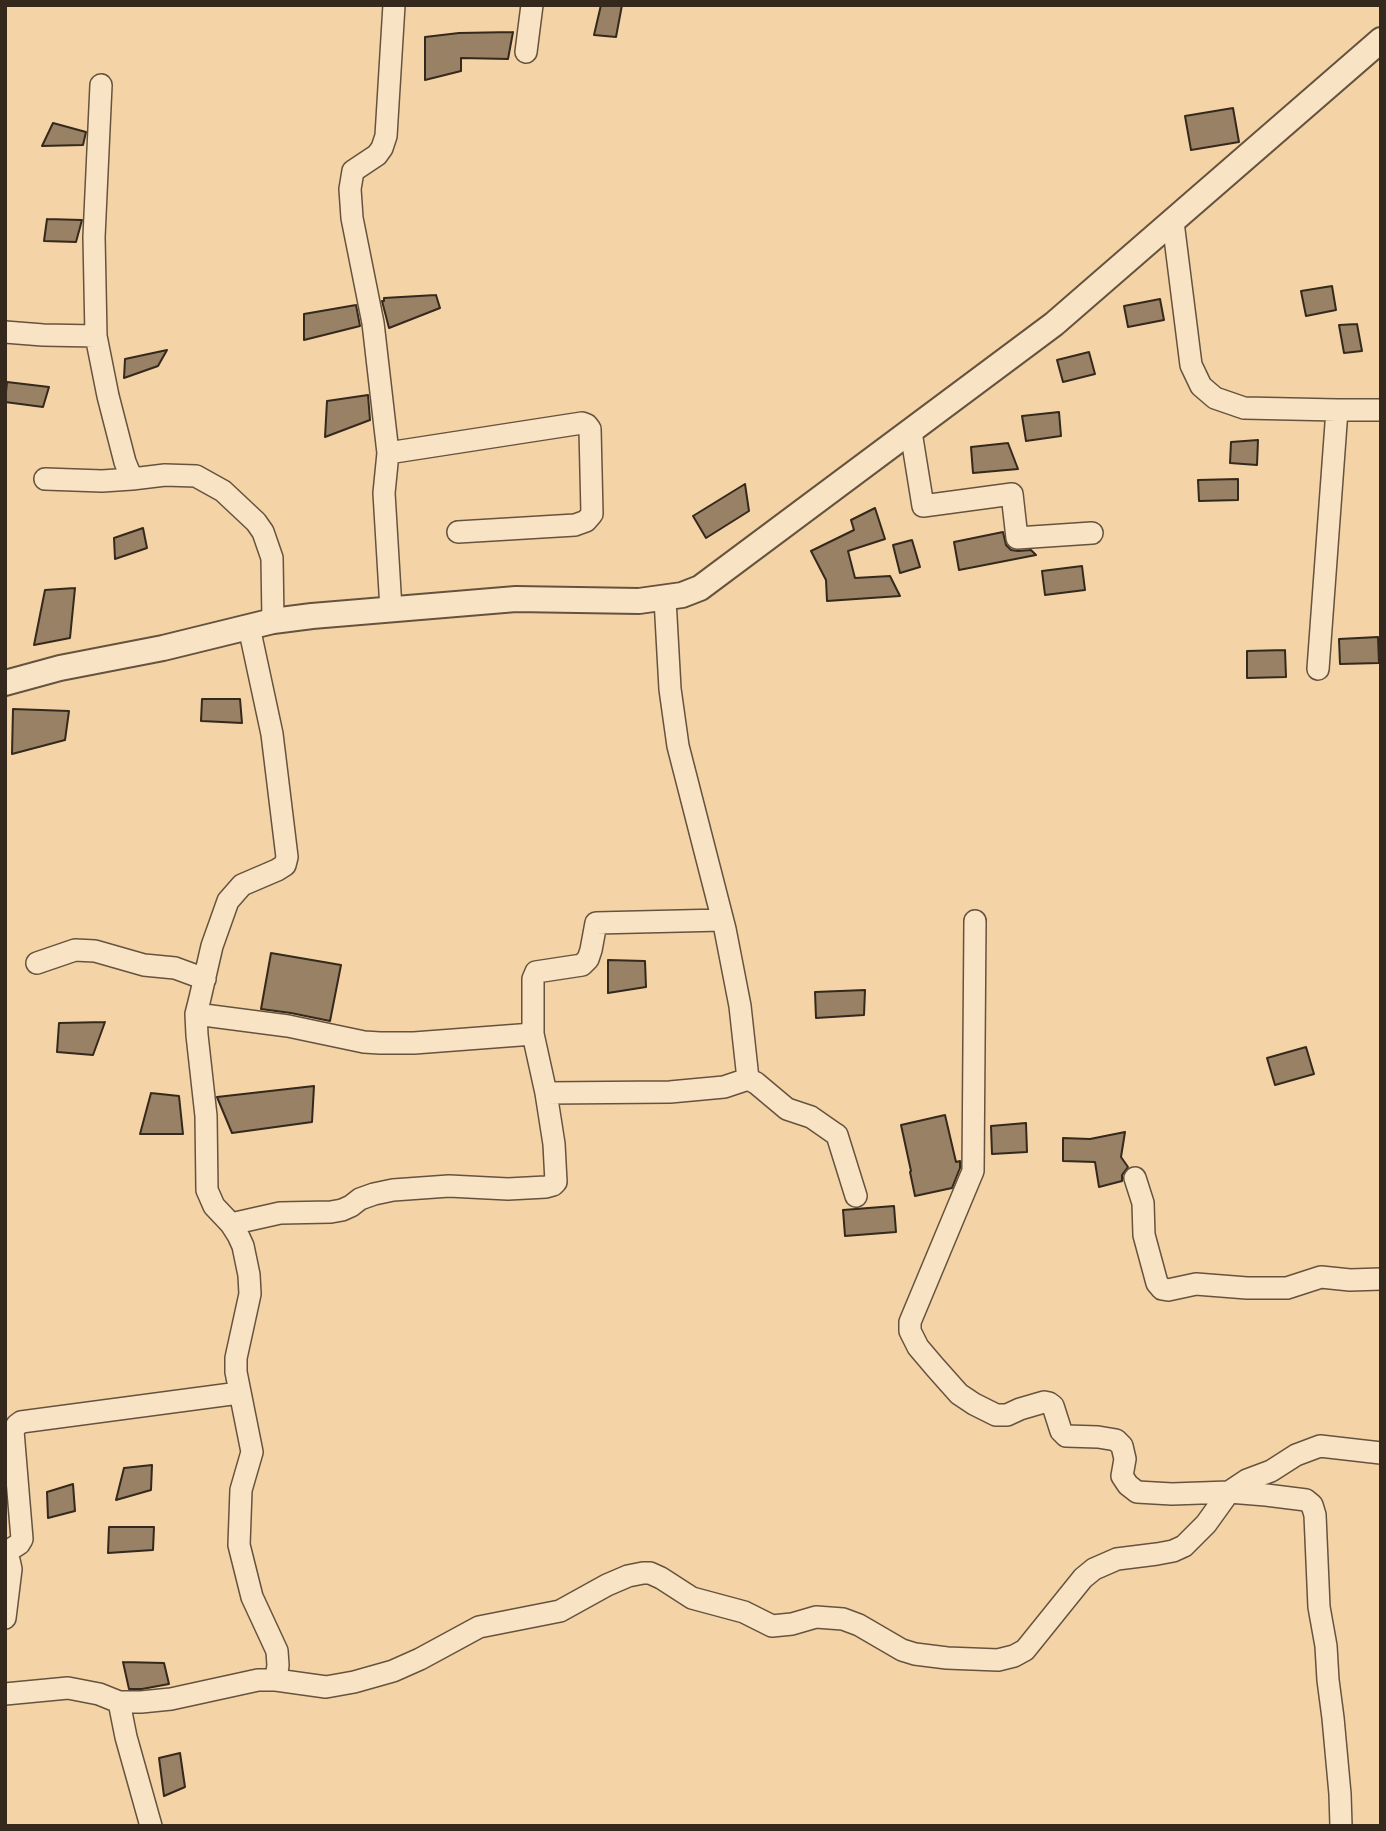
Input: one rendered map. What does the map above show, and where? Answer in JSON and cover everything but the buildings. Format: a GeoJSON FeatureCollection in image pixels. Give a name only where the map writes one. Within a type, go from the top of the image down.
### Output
{"type":"FeatureCollection","features":[{"type":"Feature","properties":{"kind":"street"},"geometry":{"type":"LineString","coordinates":[[391,609],[384,493],[388,453],[373,323],[352,218],[350,189],[354,172],[377,155],[386,136],[394,5]]}},
{"type":"Feature","properties":{"kind":"street"},"geometry":{"type":"LineString","coordinates":[[526,52],[533,5]]}},
{"type":"Feature","properties":{"kind":"street"},"geometry":{"type":"LineString","coordinates":[[5,683],[60,668],[163,648],[274,621],[516,599],[639,601],[682,595],[700,588],[1054,324],[1381,40]]}},
{"type":"Feature","properties":{"kind":"street"},"geometry":{"type":"LineString","coordinates":[[101,85],[94,237],[96,336],[108,396],[132,479]]}},
{"type":"Feature","properties":{"kind":"street"},"geometry":{"type":"LineString","coordinates":[[1173,222],[1191,365],[1201,386],[1215,398],[1244,408],[1381,410]]}},
{"type":"Feature","properties":{"kind":"street"},"geometry":{"type":"LineString","coordinates":[[5,332],[96,336]]}},
{"type":"Feature","properties":{"kind":"street"},"geometry":{"type":"LineString","coordinates":[[1318,669],[1337,410]]}},
{"type":"Feature","properties":{"kind":"street"},"geometry":{"type":"LineString","coordinates":[[388,453],[582,423],[587,425],[590,429],[592,514],[586,521],[575,525],[458,532]]}},
{"type":"Feature","properties":{"kind":"street"},"geometry":{"type":"LineString","coordinates":[[911,432],[923,506],[1012,494],[1017,538],[1092,533]]}},
{"type":"Feature","properties":{"kind":"street"},"geometry":{"type":"LineString","coordinates":[[45,479],[102,481],[165,475],[196,476],[223,491],[256,522],[269,544],[274,621]]}},
{"type":"Feature","properties":{"kind":"street"},"geometry":{"type":"LineString","coordinates":[[664,598],[670,689],[678,746],[722,920],[740,1006],[748,1079]]}},
{"type":"Feature","properties":{"kind":"street"},"geometry":{"type":"LineString","coordinates":[[249,627],[271,724],[288,856],[285,864],[242,885],[228,901],[212,946],[197,1014],[207,1128],[207,1190],[214,1206],[231,1224],[243,1246],[250,1294],[236,1358],[239,1393],[252,1452],[241,1490],[239,1545],[252,1597],[277,1651],[276,1680]]}},
{"type":"Feature","properties":{"kind":"street"},"geometry":{"type":"LineString","coordinates":[[231,1224],[280,1213],[342,1210],[360,1199],[393,1190],[449,1186],[508,1189],[551,1186],[556,1182],[556,1162],[546,1093],[533,1034],[533,979],[536,972],[582,965],[591,950],[596,923],[722,920]]}},
{"type":"Feature","properties":{"kind":"street"},"geometry":{"type":"LineString","coordinates":[[975,921],[973,1171],[910,1322],[910,1331],[918,1347],[935,1367],[959,1394],[974,1404],[996,1415],[1007,1415],[1044,1402],[1049,1403],[1053,1406],[1061,1431],[1066,1436],[1116,1440],[1122,1446],[1125,1459],[1122,1476],[1137,1492],[1230,1492],[1306,1500],[1312,1505],[1341,1826]]}},
{"type":"Feature","properties":{"kind":"street"},"geometry":{"type":"LineString","coordinates":[[37,963],[75,950],[94,951],[144,964],[175,968],[205,979]]}},
{"type":"Feature","properties":{"kind":"street"},"geometry":{"type":"LineString","coordinates":[[197,1014],[288,1026],[380,1043],[533,1034]]}},
{"type":"Feature","properties":{"kind":"street"},"geometry":{"type":"LineString","coordinates":[[546,1093],[670,1092],[724,1087],[748,1079],[787,1109],[811,1117],[837,1135],[856,1196]]}},
{"type":"Feature","properties":{"kind":"street"},"geometry":{"type":"LineString","coordinates":[[1135,1178],[1144,1206],[1144,1236],[1157,1283],[1162,1289],[1196,1284],[1247,1289],[1287,1288],[1324,1277],[1381,1279]]}},
{"type":"Feature","properties":{"kind":"street"},"geometry":{"type":"LineString","coordinates":[[5,1618],[11,1569],[5,1554],[19,1545],[22,1539],[13,1431],[17,1425],[21,1422],[239,1393]]}},
{"type":"Feature","properties":{"kind":"street"},"geometry":{"type":"LineString","coordinates":[[5,1694],[68,1688],[99,1694],[119,1702],[141,1702],[171,1699],[258,1680],[326,1687],[354,1682],[393,1671],[479,1627],[560,1611],[607,1585],[643,1573],[655,1575],[692,1598],[744,1612],[772,1626],[816,1617],[843,1619],[908,1653],[998,1660],[1025,1650],[1083,1578],[1094,1569],[1117,1559],[1173,1551],[1184,1546],[1206,1524],[1230,1492],[1247,1480],[1274,1470],[1296,1455],[1315,1447],[1381,1452]]}},
{"type":"Feature","properties":{"kind":"street"},"geometry":{"type":"LineString","coordinates":[[119,1702],[151,1826]]}}]}
